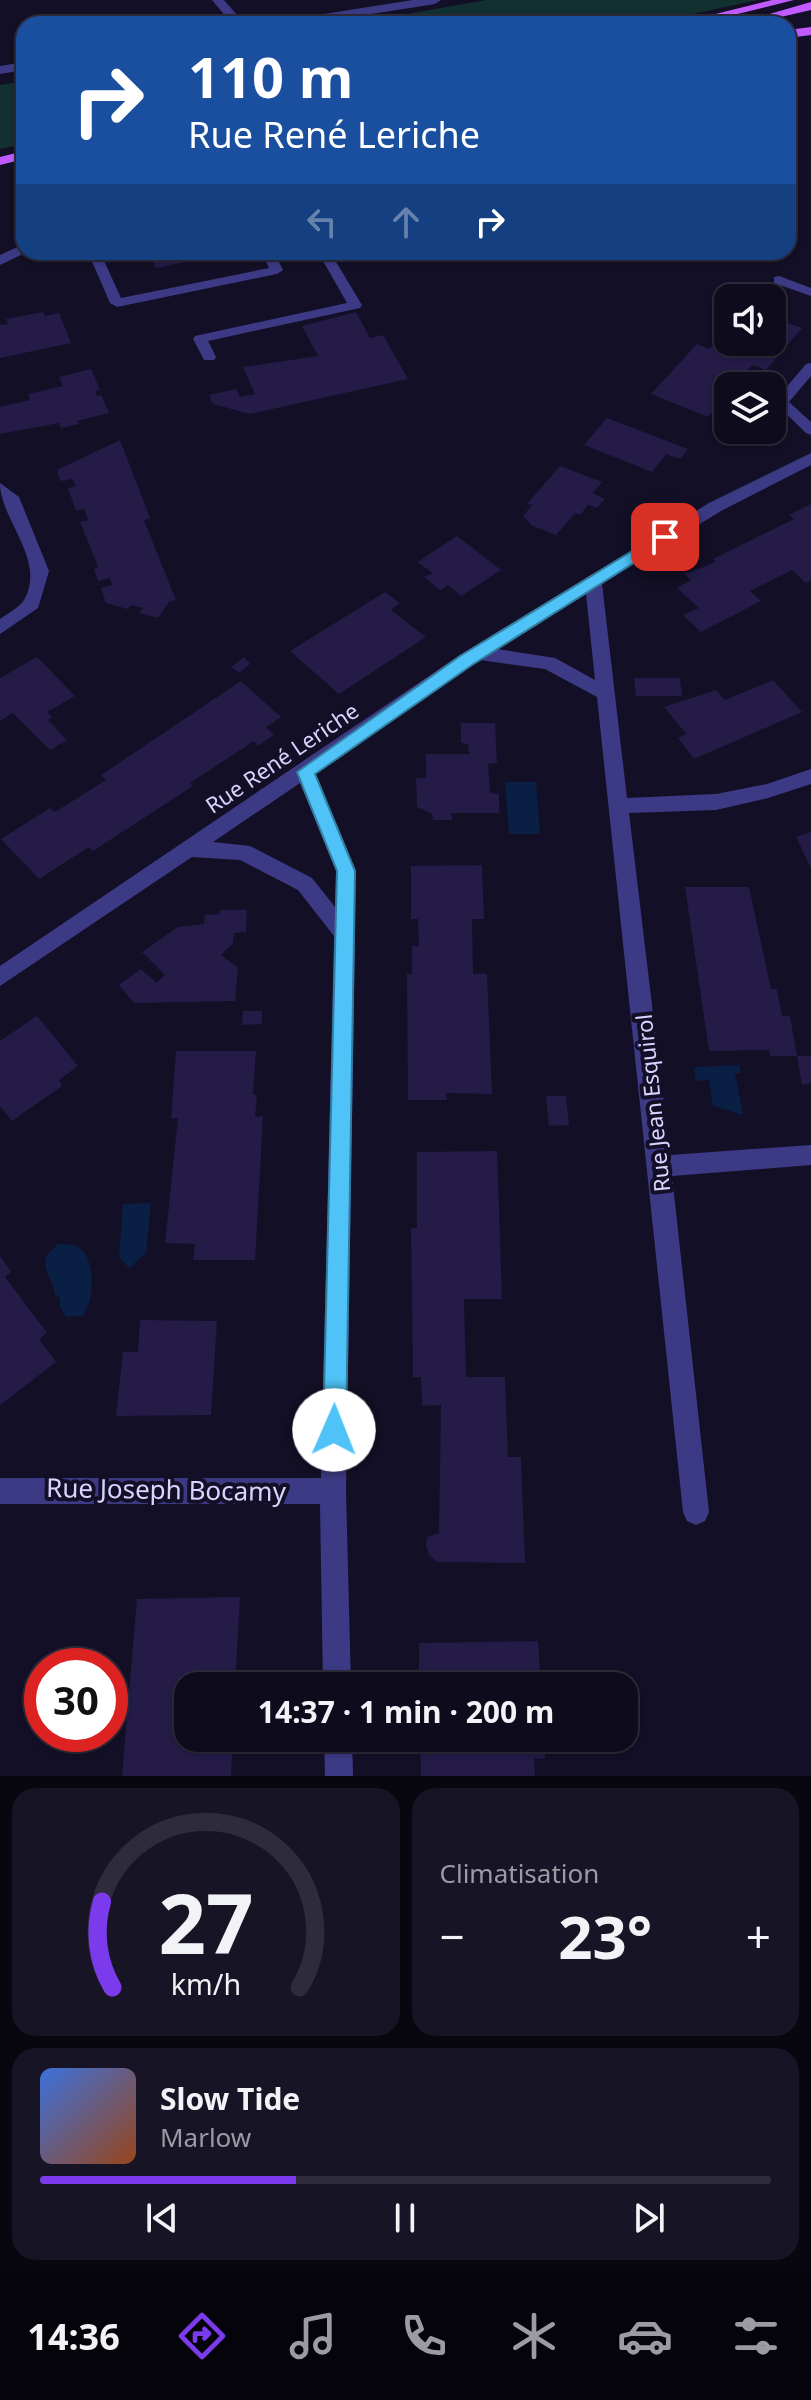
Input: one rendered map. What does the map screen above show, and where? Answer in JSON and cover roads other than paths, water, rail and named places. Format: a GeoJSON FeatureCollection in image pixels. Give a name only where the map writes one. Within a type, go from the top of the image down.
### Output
{"type":"FeatureCollection","features":[{"type":"Feature","properties":{"kind":"main road"},"geometry":{"type":"LineString","coordinates":[[717,16],[788,0]]}},
{"type":"Feature","properties":{"kind":"main road"},"geometry":{"type":"LineString","coordinates":[[764,16],[811,6]]}},
{"type":"Feature","properties":{"kind":"street"},"geometry":{"type":"LineString","coordinates":[[218,0],[231,15]]}},
{"type":"Feature","properties":{"kind":"street"},"geometry":{"type":"LineString","coordinates":[[336,16],[435,0]]}},
{"type":"Feature","properties":{"kind":"street","name":"Rue René Leriche"},"geometry":{"type":"LineString","coordinates":[[0,977],[478,653],[715,507],[811,458]]}},
{"type":"Feature","properties":{"kind":"street"},"geometry":{"type":"LineString","coordinates":[[0,488],[11,497],[40,571],[32,604],[0,628]]}},
{"type":"Feature","properties":{"kind":"street","name":"Rue Jean Esquirol"},"geometry":{"type":"LineString","coordinates":[[593,582],[696,1512]]}},
{"type":"Feature","properties":{"kind":"street"},"geometry":{"type":"LineString","coordinates":[[478,653],[549,663],[606,694]]}},
{"type":"Feature","properties":{"kind":"street"},"geometry":{"type":"LineString","coordinates":[[305,772],[346,871],[333,1491],[337,1672]]}},
{"type":"Feature","properties":{"kind":"street"},"geometry":{"type":"LineString","coordinates":[[620,806],[716,802],[768,791],[811,776]]}},
{"type":"Feature","properties":{"kind":"street"},"geometry":{"type":"LineString","coordinates":[[190,849],[243,852],[305,884],[345,934]]}},
{"type":"Feature","properties":{"kind":"street"},"geometry":{"type":"LineString","coordinates":[[660,1166],[811,1155]]}},
{"type":"Feature","properties":{"kind":"street","name":"Rue Joseph Bocamy"},"geometry":{"type":"LineString","coordinates":[[0,1491],[333,1491]]}},
{"type":"Feature","properties":{"kind":"street"},"geometry":{"type":"LineString","coordinates":[[338,1752],[339,1776]]}},
{"type":"Feature","properties":{"kind":"lane"},"geometry":{"type":"LineString","coordinates":[[98,260],[117,303],[277,270],[272,260]]}},
{"type":"Feature","properties":{"kind":"lane"},"geometry":{"type":"LineString","coordinates":[[209,357],[200,339],[355,305],[329,260]]}},
{"type":"Feature","properties":{"kind":"lane"},"geometry":{"type":"LineString","coordinates":[[779,280],[811,292]]}},
{"type":"Feature","properties":{"kind":"lane"},"geometry":{"type":"LineString","coordinates":[[811,367],[781,402],[811,430]]}},
{"type":"Feature","properties":{"kind":"water"},"geometry":{"type":"Polygon","coordinates":[[[505,782],[536,782],[540,834],[509,834],[505,782]]]}},
{"type":"Feature","properties":{"kind":"water"},"geometry":{"type":"Polygon","coordinates":[[[739,1065],[741,1073],[735,1073],[743,1115],[713,1106],[709,1080],[696,1081],[694,1067],[739,1065]]]}},
{"type":"Feature","properties":{"kind":"water"},"geometry":{"type":"Polygon","coordinates":[[[151,1203],[146,1253],[129,1268],[119,1257],[123,1204],[151,1203]]]}},
{"type":"Feature","properties":{"kind":"water"},"geometry":{"type":"Polygon","coordinates":[[[58,1244],[80,1248],[90,1264],[91,1293],[82,1316],[66,1317],[47,1271],[46,1256],[58,1244]]]}}]}
